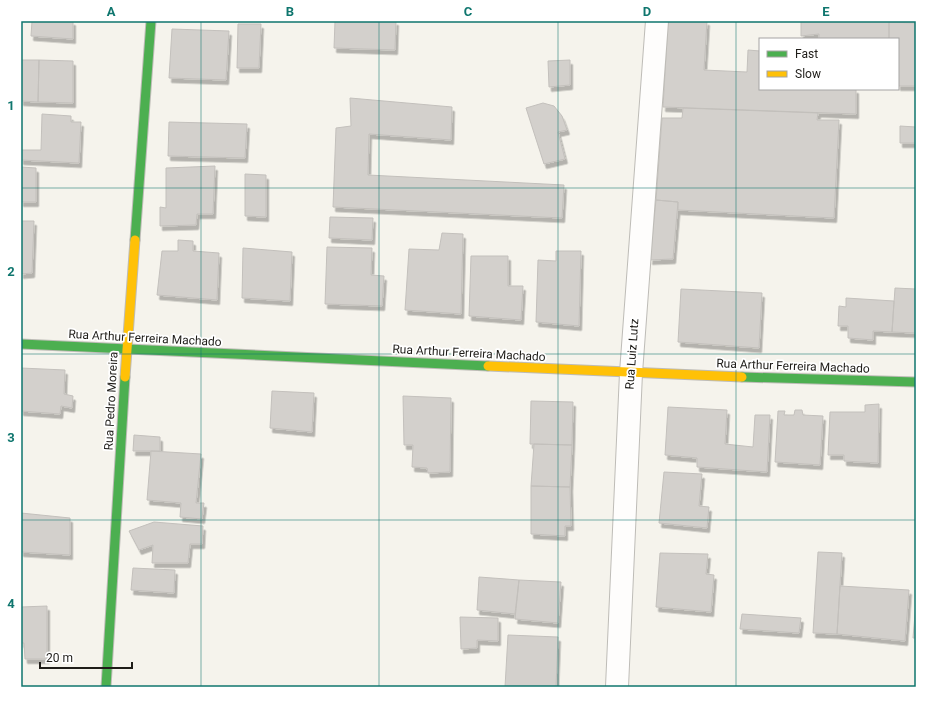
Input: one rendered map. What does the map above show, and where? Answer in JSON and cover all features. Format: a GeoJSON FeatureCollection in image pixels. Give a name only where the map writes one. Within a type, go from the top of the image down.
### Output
{"type":"FeatureCollection","features":[{"type":"Feature","properties":{"kind":"street","name":"Rua Pedro Moreira"},"geometry":{"type":"LineString","coordinates":[[106,687],[127,350],[151,21]]}},
{"type":"Feature","properties":{"kind":"street","name":"Rua Luiz Lutz"},"geometry":{"type":"LineString","coordinates":[[617,687],[631,373],[657,21]]}},
{"type":"Feature","properties":{"kind":"street","name":"Rua Arthur Ferreira Machado"},"geometry":{"type":"LineString","coordinates":[[21,344],[631,373],[916,382]]}},
{"type":"Feature","properties":{"kind":"building"},"geometry":{"type":"Polygon","coordinates":[[[32,21],[73,21],[73,39],[31,36],[32,21]]]}},
{"type":"Feature","properties":{"kind":"building"},"geometry":{"type":"Polygon","coordinates":[[[335,21],[396,21],[395,50],[334,48],[335,21]]]}},
{"type":"Feature","properties":{"kind":"building"},"geometry":{"type":"Polygon","coordinates":[[[668,21],[707,21],[704,70],[747,72],[748,50],[759,51],[759,90],[856,90],[856,114],[663,107],[668,21]]]}},
{"type":"Feature","properties":{"kind":"building"},"geometry":{"type":"Polygon","coordinates":[[[801,21],[889,21],[889,38],[819,38],[819,34],[801,36],[801,21]]]}},
{"type":"Feature","properties":{"kind":"building"},"geometry":{"type":"Polygon","coordinates":[[[889,22],[916,23],[916,86],[899,86],[899,38],[889,38],[889,22]]]}},
{"type":"Feature","properties":{"kind":"building"},"geometry":{"type":"Polygon","coordinates":[[[238,24],[261,24],[259,68],[237,68],[238,24]]]}},
{"type":"Feature","properties":{"kind":"building"},"geometry":{"type":"Polygon","coordinates":[[[172,29],[229,31],[226,80],[169,78],[172,29]]]}},
{"type":"Feature","properties":{"kind":"building"},"geometry":{"type":"Polygon","coordinates":[[[21,60],[39,60],[38,102],[21,101],[21,60]]]}},
{"type":"Feature","properties":{"kind":"building"},"geometry":{"type":"Polygon","coordinates":[[[39,60],[73,61],[73,103],[38,102],[39,60]]]}},
{"type":"Feature","properties":{"kind":"building"},"geometry":{"type":"Polygon","coordinates":[[[570,60],[570,85],[549,87],[548,61],[570,60]]]}},
{"type":"Feature","properties":{"kind":"building"},"geometry":{"type":"Polygon","coordinates":[[[350,98],[452,107],[451,140],[369,134],[368,175],[564,185],[562,218],[333,207],[336,128],[351,126],[350,98]]]}},
{"type":"Feature","properties":{"kind":"building"},"geometry":{"type":"Polygon","coordinates":[[[543,103],[554,106],[562,116],[567,130],[558,132],[565,159],[544,164],[526,108],[543,103]]]}},
{"type":"Feature","properties":{"kind":"building"},"geometry":{"type":"Polygon","coordinates":[[[683,108],[818,113],[817,120],[839,120],[834,218],[678,210],[678,202],[656,200],[662,118],[682,118],[683,108]]]}},
{"type":"Feature","properties":{"kind":"building"},"geometry":{"type":"Polygon","coordinates":[[[42,114],[71,116],[71,122],[81,122],[79,163],[21,160],[21,150],[41,150],[42,114]]]}},
{"type":"Feature","properties":{"kind":"building"},"geometry":{"type":"Polygon","coordinates":[[[169,122],[247,124],[245,158],[168,156],[169,122]]]}},
{"type":"Feature","properties":{"kind":"building"},"geometry":{"type":"Polygon","coordinates":[[[900,126],[916,127],[916,143],[900,143],[900,126]]]}},
{"type":"Feature","properties":{"kind":"building"},"geometry":{"type":"Polygon","coordinates":[[[215,166],[213,214],[197,214],[196,225],[160,226],[160,207],[166,208],[166,168],[215,166]]]}},
{"type":"Feature","properties":{"kind":"building"},"geometry":{"type":"Polygon","coordinates":[[[21,167],[36,168],[36,202],[21,202],[21,167]]]}},
{"type":"Feature","properties":{"kind":"building"},"geometry":{"type":"Polygon","coordinates":[[[245,174],[266,175],[266,217],[245,216],[245,174]]]}},
{"type":"Feature","properties":{"kind":"building"},"geometry":{"type":"Polygon","coordinates":[[[656,200],[678,202],[673,259],[650,260],[656,200]]]}},
{"type":"Feature","properties":{"kind":"building"},"geometry":{"type":"Polygon","coordinates":[[[330,217],[373,218],[372,240],[329,238],[330,217]]]}},
{"type":"Feature","properties":{"kind":"building"},"geometry":{"type":"Polygon","coordinates":[[[21,221],[34,221],[32,273],[21,274],[21,221]]]}},
{"type":"Feature","properties":{"kind":"building"},"geometry":{"type":"Polygon","coordinates":[[[442,233],[463,234],[461,314],[405,310],[409,249],[439,250],[442,233]]]}},
{"type":"Feature","properties":{"kind":"building"},"geometry":{"type":"Polygon","coordinates":[[[178,240],[193,241],[193,251],[219,253],[217,300],[157,295],[162,251],[178,251],[178,240]]]}},
{"type":"Feature","properties":{"kind":"building"},"geometry":{"type":"Polygon","coordinates":[[[327,247],[372,248],[371,275],[384,276],[382,306],[325,304],[327,247]]]}},
{"type":"Feature","properties":{"kind":"building"},"geometry":{"type":"Polygon","coordinates":[[[243,248],[292,252],[290,301],[242,298],[243,248]]]}},
{"type":"Feature","properties":{"kind":"building"},"geometry":{"type":"Polygon","coordinates":[[[556,251],[581,251],[579,326],[536,322],[538,260],[556,261],[556,251]]]}},
{"type":"Feature","properties":{"kind":"building"},"geometry":{"type":"Polygon","coordinates":[[[471,256],[508,256],[508,286],[523,286],[521,320],[469,316],[471,256]]]}},
{"type":"Feature","properties":{"kind":"building"},"geometry":{"type":"Polygon","coordinates":[[[895,288],[916,289],[916,333],[892,332],[895,288]]]}},
{"type":"Feature","properties":{"kind":"building"},"geometry":{"type":"Polygon","coordinates":[[[681,289],[762,293],[759,348],[678,342],[681,289]]]}},
{"type":"Feature","properties":{"kind":"building"},"geometry":{"type":"Polygon","coordinates":[[[846,298],[894,301],[892,332],[873,331],[873,340],[848,338],[848,326],[838,326],[839,306],[846,307],[846,298]]]}},
{"type":"Feature","properties":{"kind":"building"},"geometry":{"type":"Polygon","coordinates":[[[21,368],[65,370],[64,394],[73,396],[72,408],[61,406],[60,414],[21,411],[21,368]]]}},
{"type":"Feature","properties":{"kind":"building"},"geometry":{"type":"Polygon","coordinates":[[[272,391],[314,393],[312,432],[270,428],[272,391]]]}},
{"type":"Feature","properties":{"kind":"building"},"geometry":{"type":"Polygon","coordinates":[[[403,396],[451,398],[450,472],[428,473],[427,468],[412,467],[413,445],[404,445],[403,396]]]}},
{"type":"Feature","properties":{"kind":"building"},"geometry":{"type":"Polygon","coordinates":[[[531,401],[573,402],[572,445],[530,444],[531,401]]]}},
{"type":"Feature","properties":{"kind":"building"},"geometry":{"type":"Polygon","coordinates":[[[879,404],[878,463],[844,461],[844,455],[828,455],[830,412],[865,412],[865,405],[879,404]]]}},
{"type":"Feature","properties":{"kind":"building"},"geometry":{"type":"Polygon","coordinates":[[[668,407],[727,410],[725,444],[753,447],[755,415],[770,415],[767,472],[697,467],[697,458],[665,455],[668,407]]]}},
{"type":"Feature","properties":{"kind":"building"},"geometry":{"type":"Polygon","coordinates":[[[795,410],[802,410],[803,415],[823,416],[820,465],[775,462],[778,411],[785,411],[784,415],[794,415],[795,410]]]}},
{"type":"Feature","properties":{"kind":"building"},"geometry":{"type":"Polygon","coordinates":[[[134,435],[160,437],[160,451],[133,451],[134,435]]]}},
{"type":"Feature","properties":{"kind":"building"},"geometry":{"type":"Polygon","coordinates":[[[534,444],[572,445],[570,487],[531,486],[534,444]]]}},
{"type":"Feature","properties":{"kind":"building"},"geometry":{"type":"Polygon","coordinates":[[[151,451],[201,454],[196,503],[204,503],[202,519],[180,517],[181,503],[147,500],[151,451]]]}},
{"type":"Feature","properties":{"kind":"building"},"geometry":{"type":"Polygon","coordinates":[[[664,472],[702,474],[699,506],[709,507],[707,528],[659,523],[664,472]]]}},
{"type":"Feature","properties":{"kind":"building"},"geometry":{"type":"Polygon","coordinates":[[[531,486],[570,487],[571,526],[565,526],[565,536],[531,534],[531,486]]]}},
{"type":"Feature","properties":{"kind":"building"},"geometry":{"type":"Polygon","coordinates":[[[21,513],[70,518],[70,555],[21,552],[21,513]]]}},
{"type":"Feature","properties":{"kind":"building"},"geometry":{"type":"Polygon","coordinates":[[[154,522],[203,526],[202,544],[190,544],[188,563],[152,563],[153,545],[139,550],[129,531],[154,522]]]}},
{"type":"Feature","properties":{"kind":"building"},"geometry":{"type":"Polygon","coordinates":[[[818,552],[842,553],[837,634],[813,633],[818,552]]]}},
{"type":"Feature","properties":{"kind":"building"},"geometry":{"type":"Polygon","coordinates":[[[660,553],[708,554],[706,574],[714,575],[711,612],[656,607],[660,553]]]}},
{"type":"Feature","properties":{"kind":"building"},"geometry":{"type":"Polygon","coordinates":[[[133,568],[175,570],[174,593],[131,590],[133,568]]]}},
{"type":"Feature","properties":{"kind":"building"},"geometry":{"type":"Polygon","coordinates":[[[479,577],[519,580],[515,614],[477,610],[479,577]]]}},
{"type":"Feature","properties":{"kind":"building"},"geometry":{"type":"Polygon","coordinates":[[[519,580],[561,582],[558,623],[515,619],[519,580]]]}},
{"type":"Feature","properties":{"kind":"building"},"geometry":{"type":"Polygon","coordinates":[[[840,586],[909,590],[905,641],[837,634],[840,586]]]}},
{"type":"Feature","properties":{"kind":"building"},"geometry":{"type":"Polygon","coordinates":[[[916,602],[916,638],[913,638],[916,602]]]}},
{"type":"Feature","properties":{"kind":"building"},"geometry":{"type":"Polygon","coordinates":[[[47,606],[47,659],[25,659],[24,643],[21,643],[21,607],[47,606]]]}},
{"type":"Feature","properties":{"kind":"building"},"geometry":{"type":"Polygon","coordinates":[[[742,614],[801,618],[799,633],[740,629],[742,614]]]}},
{"type":"Feature","properties":{"kind":"building"},"geometry":{"type":"Polygon","coordinates":[[[460,617],[498,618],[498,641],[477,640],[477,648],[461,649],[460,617]]]}},
{"type":"Feature","properties":{"kind":"building"},"geometry":{"type":"Polygon","coordinates":[[[508,635],[558,637],[556,687],[505,687],[508,635]]]}},
{"type":"Feature","properties":{"kind":"traffic: fast"},"geometry":{"type":"LineString","coordinates":[[135,240],[151,21]]}},
{"type":"Feature","properties":{"kind":"traffic: fast"},"geometry":{"type":"LineString","coordinates":[[21,344],[488,366]]}},
{"type":"Feature","properties":{"kind":"traffic: fast"},"geometry":{"type":"LineString","coordinates":[[106,687],[125,377]]}},
{"type":"Feature","properties":{"kind":"traffic: fast"},"geometry":{"type":"LineString","coordinates":[[742,377],[916,382]]}},
{"type":"Feature","properties":{"kind":"traffic: slow"},"geometry":{"type":"LineString","coordinates":[[125,377],[135,240]]}},
{"type":"Feature","properties":{"kind":"traffic: slow"},"geometry":{"type":"LineString","coordinates":[[488,366],[742,377]]}}]}
